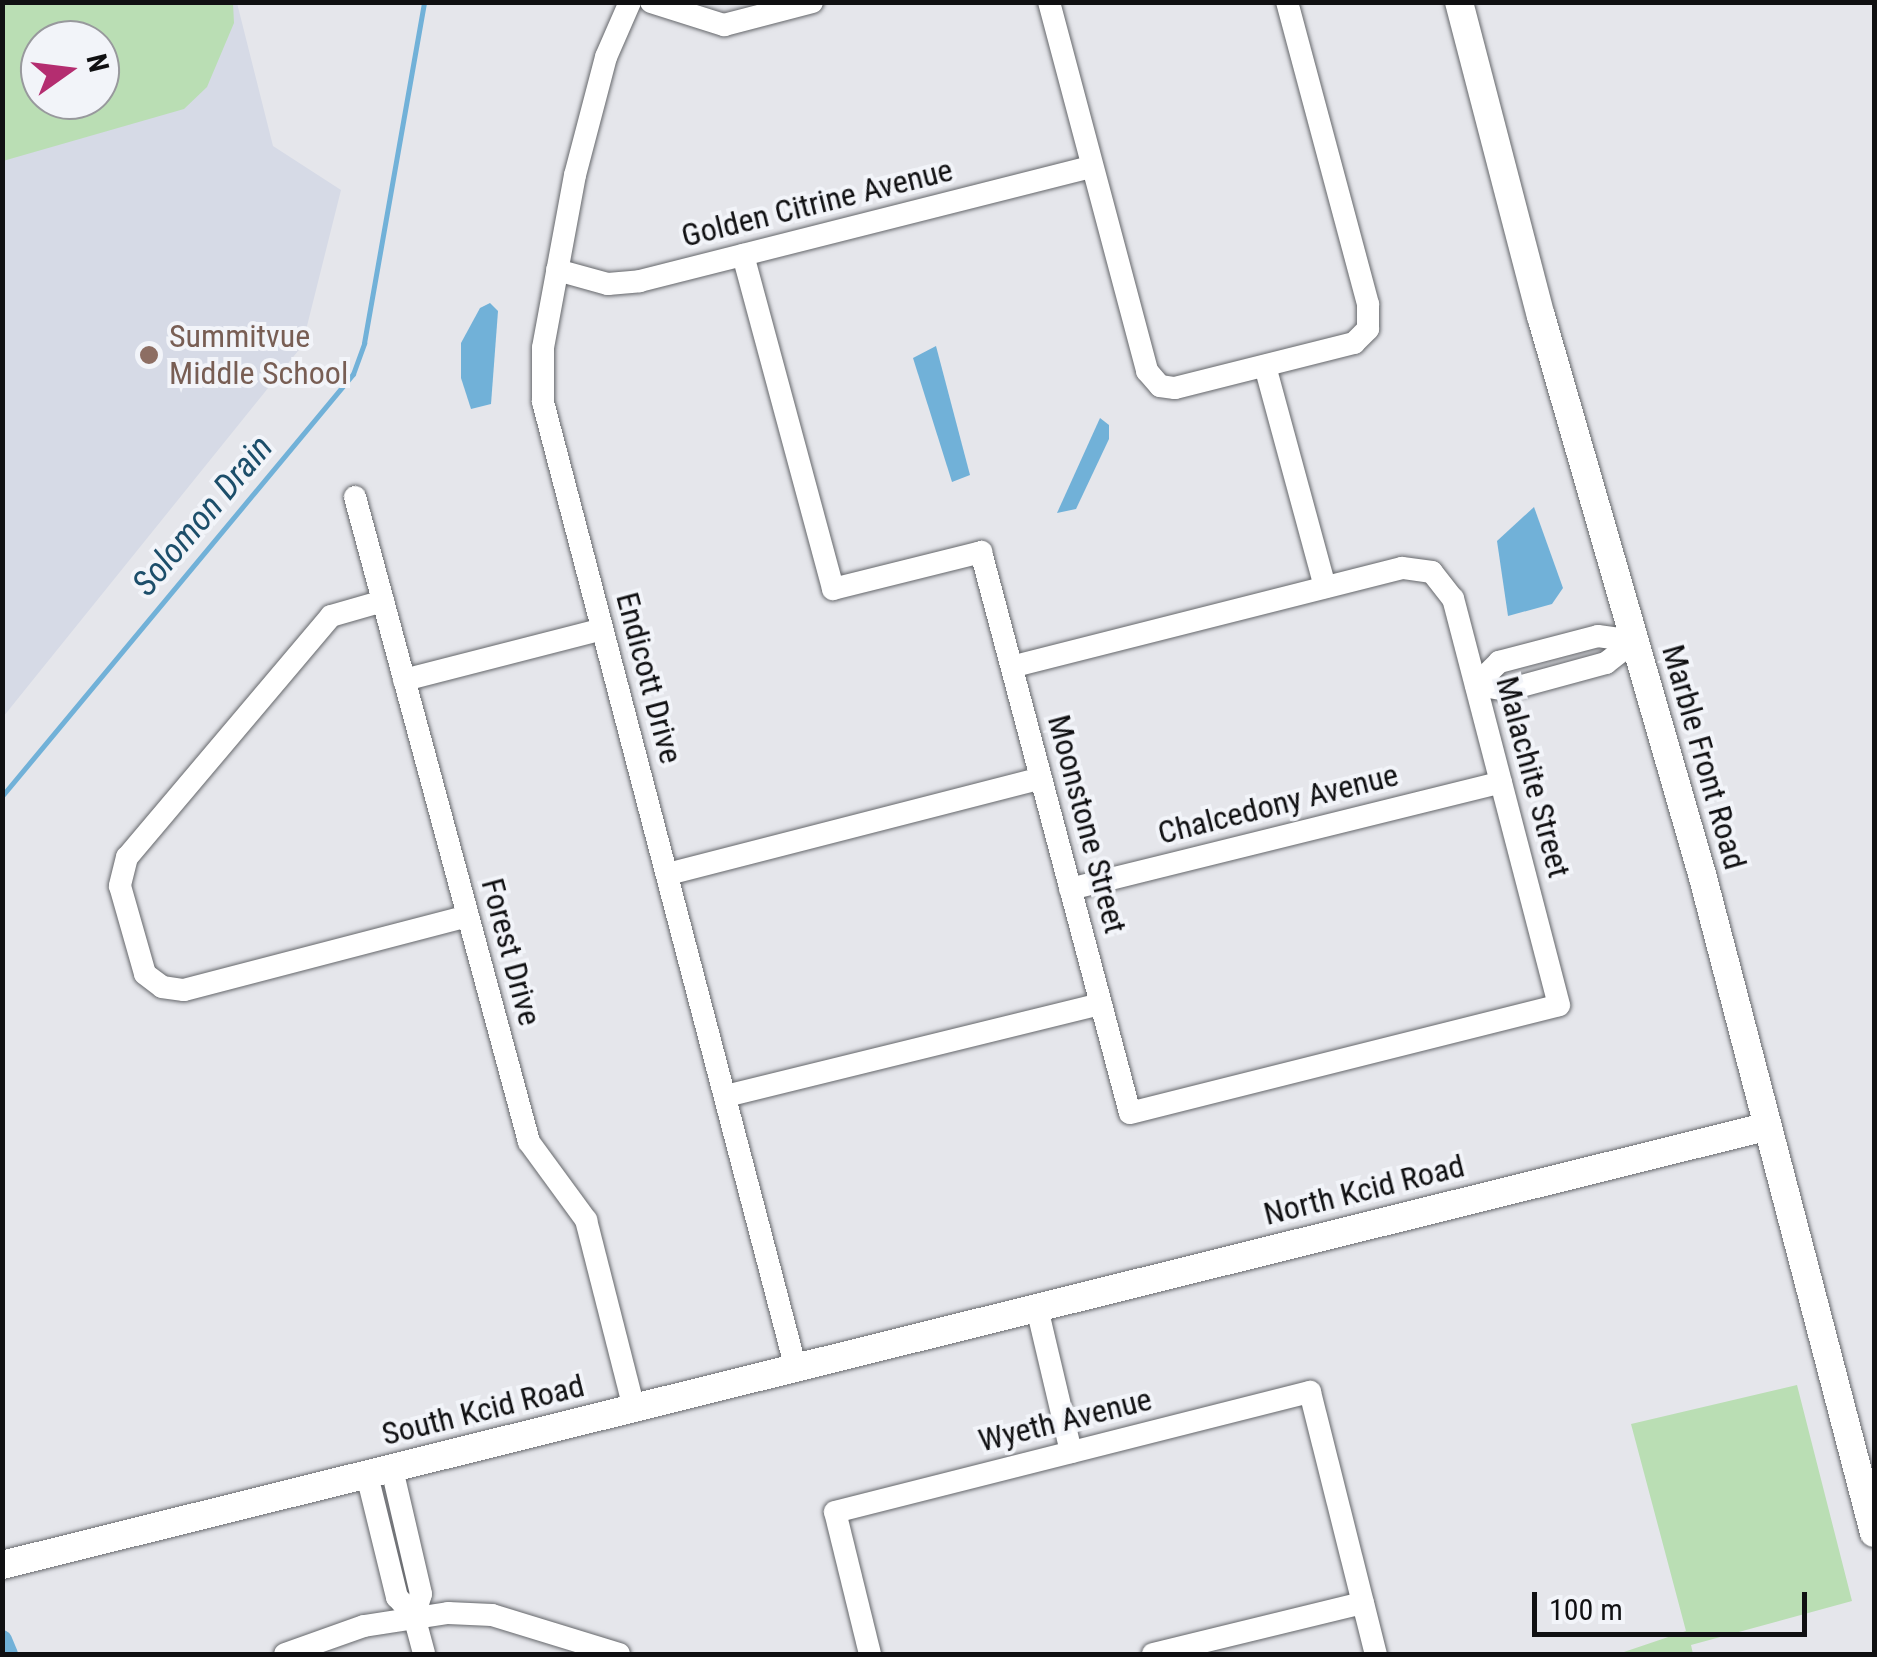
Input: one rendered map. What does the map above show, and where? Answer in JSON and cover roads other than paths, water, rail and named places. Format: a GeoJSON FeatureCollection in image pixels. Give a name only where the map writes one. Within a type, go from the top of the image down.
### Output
{"type":"FeatureCollection","features":[{"type":"Feature","properties":{"kind":"street","name":"Endicott Drive"},"geometry":{"type":"LineString","coordinates":[[630,2],[606,58],[557,270],[542,348],[543,402],[796,1369]]}},
{"type":"Feature","properties":{"kind":"street"},"geometry":{"type":"LineString","coordinates":[[652,2],[724,25],[812,2]]}},
{"type":"Feature","properties":{"kind":"street"},"geometry":{"type":"LineString","coordinates":[[1049,2],[1147,371],[1160,386],[1354,344],[1368,329],[1368,304],[1287,2]]}},
{"type":"Feature","properties":{"kind":"street","name":"Marble Front Road"},"geometry":{"type":"LineString","coordinates":[[1459,2],[1874,1533]]}},
{"type":"Feature","properties":{"kind":"street","name":"Golden Citrine Avenue"},"geometry":{"type":"LineString","coordinates":[[557,270],[608,284],[640,281],[1092,167]]}},
{"type":"Feature","properties":{"kind":"street","name":"Moonstone Street"},"geometry":{"type":"LineString","coordinates":[[743,255],[833,590],[981,552],[1130,1113]]}},
{"type":"Feature","properties":{"kind":"street"},"geometry":{"type":"LineString","coordinates":[[1012,667],[1325,587],[1265,366]]}},
{"type":"Feature","properties":{"kind":"street","name":"Forest Drive"},"geometry":{"type":"LineString","coordinates":[[356,498],[529,1142],[586,1220],[634,1409]]}},
{"type":"Feature","properties":{"kind":"street","name":"Malachite Street"},"geometry":{"type":"LineString","coordinates":[[1130,1113],[1560,1004],[1452,599],[1432,572],[1402,568],[1325,587]]}},
{"type":"Feature","properties":{"kind":"street"},"geometry":{"type":"LineString","coordinates":[[383,601],[331,616],[128,857],[120,886],[145,974],[162,987],[184,990],[468,916]]}},
{"type":"Feature","properties":{"kind":"street"},"geometry":{"type":"LineString","coordinates":[[404,680],[602,629]]}},
{"type":"Feature","properties":{"kind":"street"},"geometry":{"type":"LineString","coordinates":[[1476,685],[1499,662],[1598,636],[1634,642]]}},
{"type":"Feature","properties":{"kind":"street"},"geometry":{"type":"LineString","coordinates":[[668,874],[1041,778]]}},
{"type":"Feature","properties":{"kind":"street","name":"Chalcedony Avenue"},"geometry":{"type":"LineString","coordinates":[[1070,889],[1501,782]]}},
{"type":"Feature","properties":{"kind":"street"},"geometry":{"type":"LineString","coordinates":[[726,1096],[1101,1004]]}},
{"type":"Feature","properties":{"kind":"street","name":"North Kcid Road"},"geometry":{"type":"LineString","coordinates":[[980,1322],[1766,1126]]}},
{"type":"Feature","properties":{"kind":"street"},"geometry":{"type":"LineString","coordinates":[[1037,1308],[1071,1452]]}},
{"type":"Feature","properties":{"kind":"street","name":"South Kcid Road"},"geometry":{"type":"LineString","coordinates":[[2,1565],[980,1322]]}},
{"type":"Feature","properties":{"kind":"street","name":"Wyeth Avenue"},"geometry":{"type":"LineString","coordinates":[[870,1654],[834,1512],[1310,1392],[1364,1603]]}},
{"type":"Feature","properties":{"kind":"street"},"geometry":{"type":"LineString","coordinates":[[379,1472],[397,1597],[414,1616],[424,1654]]}},
{"type":"Feature","properties":{"kind":"street"},"geometry":{"type":"LineString","coordinates":[[1153,1654],[1364,1603],[1376,1654]]}},
{"type":"Feature","properties":{"kind":"street"},"geometry":{"type":"LineString","coordinates":[[285,1654],[414,1616],[492,1616],[619,1654]]}},
{"type":"Feature","properties":{"kind":"water"},"geometry":{"type":"Polygon","coordinates":[[[490,303],[498,311],[491,404],[471,409],[461,378],[461,343],[480,308],[490,303]]]}},
{"type":"Feature","properties":{"kind":"water"},"geometry":{"type":"Polygon","coordinates":[[[936,346],[970,475],[952,482],[913,358],[936,346]]]}},
{"type":"Feature","properties":{"kind":"water"},"geometry":{"type":"Polygon","coordinates":[[[1100,418],[1109,425],[1109,439],[1076,509],[1057,513],[1100,418]]]}},
{"type":"Feature","properties":{"kind":"water"},"geometry":{"type":"Polygon","coordinates":[[[1534,507],[1563,588],[1552,604],[1508,616],[1497,541],[1534,507]]]}},
{"type":"Feature","properties":{"kind":"waterway","name":"Solomon Drain"},"geometry":{"type":"LineString","coordinates":[[2,796],[353,374],[364,343],[424,2]]}},
{"type":"Feature","properties":{"kind":"waterway"},"geometry":{"type":"LineString","coordinates":[[2,1640],[8,1654]]}},
{"type":"Feature","properties":{"kind":"place","name":"Summitvue Middle School"},"geometry":{"type":"Point","coordinates":[149,355]}}]}
